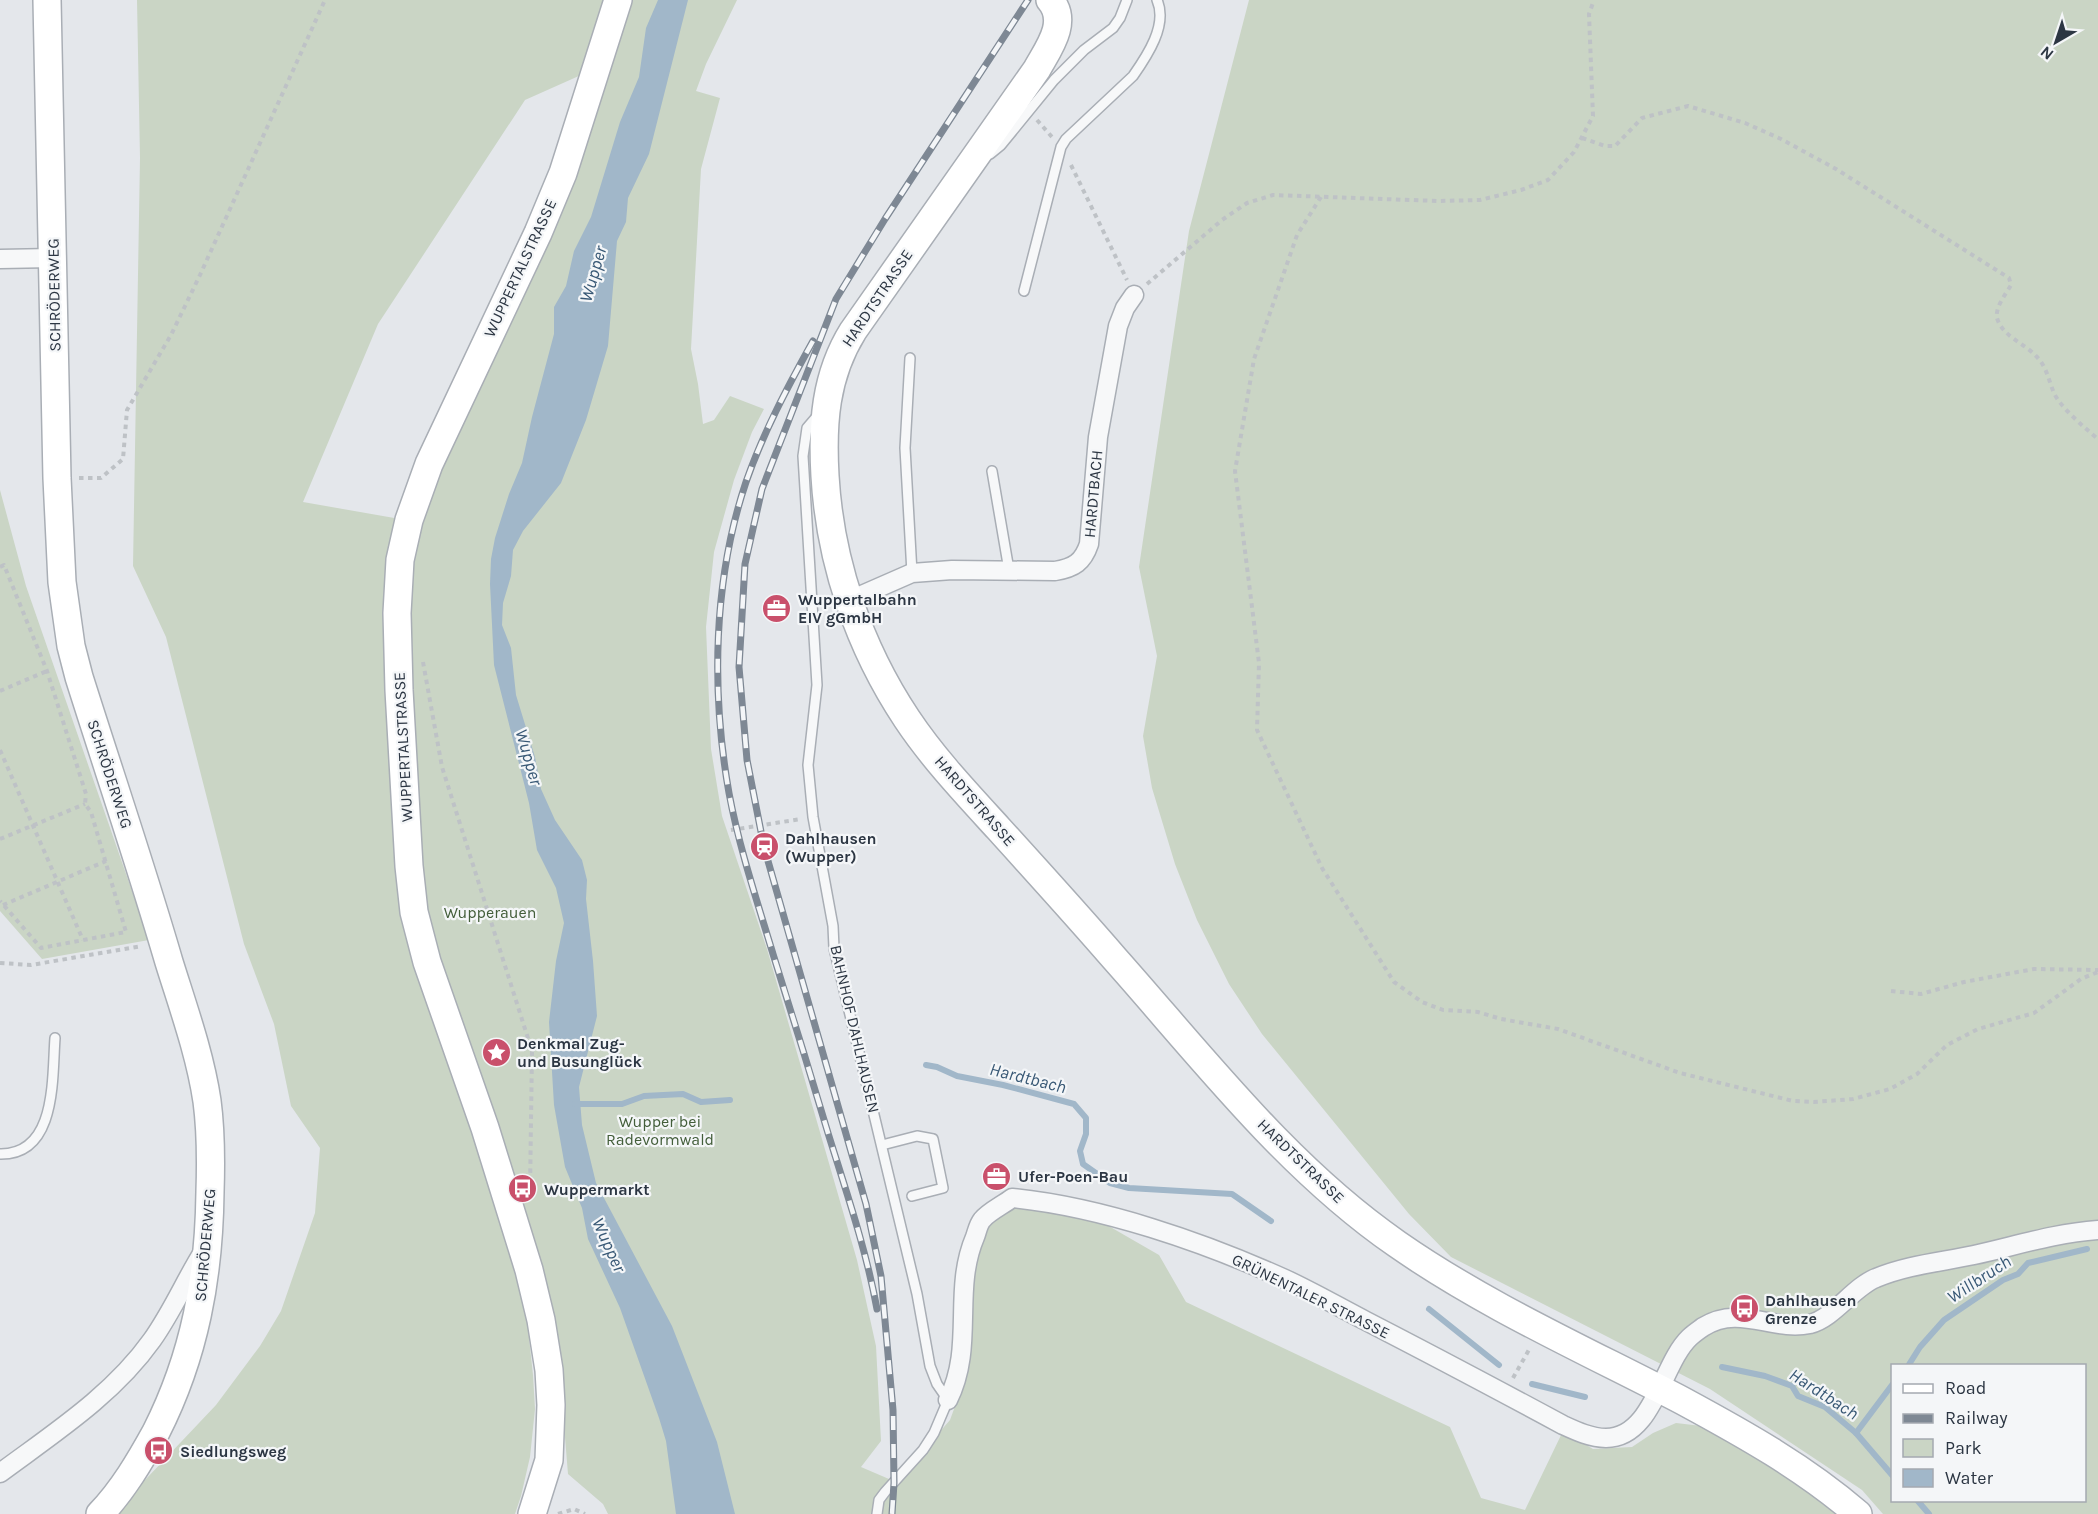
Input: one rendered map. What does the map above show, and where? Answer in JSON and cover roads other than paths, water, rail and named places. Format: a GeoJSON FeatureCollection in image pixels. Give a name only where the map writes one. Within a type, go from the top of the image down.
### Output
{"type":"FeatureCollection","features":[{"type":"Feature","properties":{"kind":"main road","name":"SCHRÖDERWEG"},"geometry":{"type":"LineString","coordinates":[[47,0],[57,478],[64,609],[79,677],[196,1053],[207,1101],[211,1166],[208,1244],[199,1312],[180,1378],[147,1450],[100,1514]]}},
{"type":"Feature","properties":{"kind":"main road","name":"WUPPERTALSTRASSE"},"geometry":{"type":"LineString","coordinates":[[532,1514],[549,1460],[551,1404],[549,1370],[541,1320],[529,1270],[485,1128],[427,962],[414,912],[408,855],[399,690],[397,613],[399,571],[409,520],[429,464],[538,233],[563,173],[618,0]]}},
{"type":"Feature","properties":{"kind":"main road","name":"HARDTSTRASSE"},"geometry":{"type":"LineString","coordinates":[[1050,0],[1057,15],[1057,24],[1052,40],[1036,69],[843,348],[834,369],[826,406],[824,440],[826,490],[830,523],[848,600],[881,674],[908,720],[930,751],[1256,1117],[1342,1201],[1395,1242],[1462,1285],[1541,1329],[1659,1389]]}},
{"type":"Feature","properties":{"kind":"main road"},"geometry":{"type":"LineString","coordinates":[[1659,1389],[1787,1461],[1858,1514]]}},
{"type":"Feature","properties":{"kind":"street"},"geometry":{"type":"LineString","coordinates":[[0,259],[53,258]]}},
{"type":"Feature","properties":{"kind":"street","name":"HARDTBACH"},"geometry":{"type":"LineString","coordinates":[[848,600],[912,573],[951,570],[1055,571],[1079,564],[1085,556],[1091,531],[1098,437],[1116,337],[1121,315],[1134,295]]}},
{"type":"Feature","properties":{"kind":"street","name":"GRÜNENTALER STRASSE"},"geometry":{"type":"LineString","coordinates":[[948,1400],[961,1367],[963,1289],[968,1253],[982,1220],[1012,1198],[1046,1202],[1090,1212],[1231,1256],[1286,1280],[1571,1429],[1604,1438],[1617,1437],[1630,1431],[1644,1414],[1688,1338],[1716,1320],[1743,1317],[1776,1324],[1810,1324],[1834,1309],[1874,1278],[1901,1269],[1984,1253],[2050,1236],[2098,1230]]}},
{"type":"Feature","properties":{"kind":"street"},"geometry":{"type":"LineString","coordinates":[[0,1473],[89,1406],[131,1366],[166,1318],[208,1244]]}},
{"type":"Feature","properties":{"kind":"lane"},"geometry":{"type":"LineString","coordinates":[[977,154],[985,156],[995,152],[1054,80],[1084,50],[1113,28],[1127,0]]}},
{"type":"Feature","properties":{"kind":"lane"},"geometry":{"type":"LineString","coordinates":[[1024,291],[1061,147],[1066,138],[1133,76],[1142,64],[1159,26],[1161,8],[1157,0]]}},
{"type":"Feature","properties":{"kind":"lane"},"geometry":{"type":"LineString","coordinates":[[910,358],[905,448],[912,573]]}},
{"type":"Feature","properties":{"kind":"lane","name":"BAHNHOF DAHLHAUSEN"},"geometry":{"type":"LineString","coordinates":[[826,406],[807,428],[802,456],[817,685],[808,765],[813,817],[833,926],[834,948],[917,1294],[930,1366],[937,1384],[948,1400]]}},
{"type":"Feature","properties":{"kind":"lane"},"geometry":{"type":"LineString","coordinates":[[992,471],[1009,570]]}},
{"type":"Feature","properties":{"kind":"lane"},"geometry":{"type":"LineString","coordinates":[[0,1154],[21,1151],[39,1135],[46,1120],[51,1091],[55,1038]]}},
{"type":"Feature","properties":{"kind":"lane"},"geometry":{"type":"LineString","coordinates":[[882,1144],[917,1136],[933,1139],[943,1188],[912,1196]]}},
{"type":"Feature","properties":{"kind":"lane","name":"GRÜNENTALER STRASSE"},"geometry":{"type":"LineString","coordinates":[[877,1514],[879,1500],[923,1450],[934,1433],[948,1400]]}},
{"type":"Feature","properties":{"kind":"water","name":"Wupper"},"geometry":{"type":"Polygon","coordinates":[[[658,0],[688,0],[649,154],[628,198],[626,222],[617,241],[608,346],[586,420],[561,483],[523,531],[513,550],[511,576],[503,603],[502,625],[511,648],[516,695],[535,757],[541,789],[555,820],[582,860],[587,880],[586,899],[597,1016],[579,1087],[582,1125],[596,1183],[672,1326],[717,1442],[735,1514],[676,1514],[666,1441],[659,1418],[620,1308],[588,1239],[582,1208],[565,1167],[554,1105],[549,1022],[556,961],[564,923],[556,888],[537,850],[529,803],[494,665],[490,584],[495,538],[522,463],[554,334],[554,307],[566,286],[574,251],[591,217],[620,122],[639,77],[646,28],[658,0]]]}},
{"type":"Feature","properties":{"kind":"waterway","name":"Hardtbach"},"geometry":{"type":"LineString","coordinates":[[926,1065],[957,1076],[1003,1085],[1074,1104],[1086,1118],[1086,1134],[1080,1151],[1083,1164],[1110,1183],[1129,1188],[1232,1194],[1271,1221]]}},
{"type":"Feature","properties":{"kind":"waterway","name":"Hardtbach"},"geometry":{"type":"LineString","coordinates":[[575,1104],[622,1104],[644,1096],[683,1094],[701,1102],[730,1100]]}},
{"type":"Feature","properties":{"kind":"waterway","name":"Willbruch"},"geometry":{"type":"LineString","coordinates":[[1909,1364],[1920,1347],[1944,1320],[2003,1280],[2018,1274],[2028,1263],[2087,1249]]}},
{"type":"Feature","properties":{"kind":"waterway","name":"Hardtbach"},"geometry":{"type":"LineString","coordinates":[[1429,1309],[1499,1365]]}},
{"type":"Feature","properties":{"kind":"waterway","name":"Hardtbach"},"geometry":{"type":"LineString","coordinates":[[1722,1367],[1765,1376],[1792,1386],[1798,1396],[1825,1407],[1856,1433],[1891,1474]]}},
{"type":"Feature","properties":{"kind":"waterway","name":"Hardtbach"},"geometry":{"type":"LineString","coordinates":[[1532,1384],[1585,1397]]}},
{"type":"Feature","properties":{"kind":"waterway","name":"Willbruch"},"geometry":{"type":"LineString","coordinates":[[1856,1433],[1891,1386]]}},
{"type":"Feature","properties":{"kind":"waterway","name":"Hardtbach"},"geometry":{"type":"LineString","coordinates":[[1919,1502],[1929,1514]]}},
{"type":"Feature","properties":{"kind":"railway"},"geometry":{"type":"LineString","coordinates":[[892,1514],[893,1410],[881,1276],[866,1204],[764,847],[747,760],[739,667],[745,564],[762,489],[836,299],[885,219],[1028,0]]}},
{"type":"Feature","properties":{"kind":"railway"},"geometry":{"type":"LineString","coordinates":[[813,341],[785,392],[760,446],[735,519],[721,597],[718,636],[719,716],[729,793],[743,854],[855,1220],[877,1309]]}},
{"type":"Feature","properties":{"kind":"place","name":"Wuppertalbahn EIV gGmbH"},"geometry":{"type":"Point","coordinates":[777,608]}},
{"type":"Feature","properties":{"kind":"place","name":"Dahlhausen (Wupper)"},"geometry":{"type":"Point","coordinates":[764,847]}},
{"type":"Feature","properties":{"kind":"place","name":"Denkmal Zug- und Busunglück"},"geometry":{"type":"Point","coordinates":[496,1052]}},
{"type":"Feature","properties":{"kind":"place","name":"Ufer-Poen-Bau"},"geometry":{"type":"Point","coordinates":[997,1176]}},
{"type":"Feature","properties":{"kind":"place","name":"Wuppermarkt"},"geometry":{"type":"Point","coordinates":[523,1189]}},
{"type":"Feature","properties":{"kind":"place","name":"Dahlhausen Grenze"},"geometry":{"type":"Point","coordinates":[1744,1309]}},
{"type":"Feature","properties":{"kind":"place","name":"Siedlungsweg"},"geometry":{"type":"Point","coordinates":[159,1451]}},
{"type":"Feature","properties":{"kind":"park label","name":"Wupperauen"},"geometry":{"type":"Point","coordinates":[490,912]}},
{"type":"Feature","properties":{"kind":"park label","name":"Wupper bei Radevormwald"},"geometry":{"type":"Point","coordinates":[660,1130]}}]}
